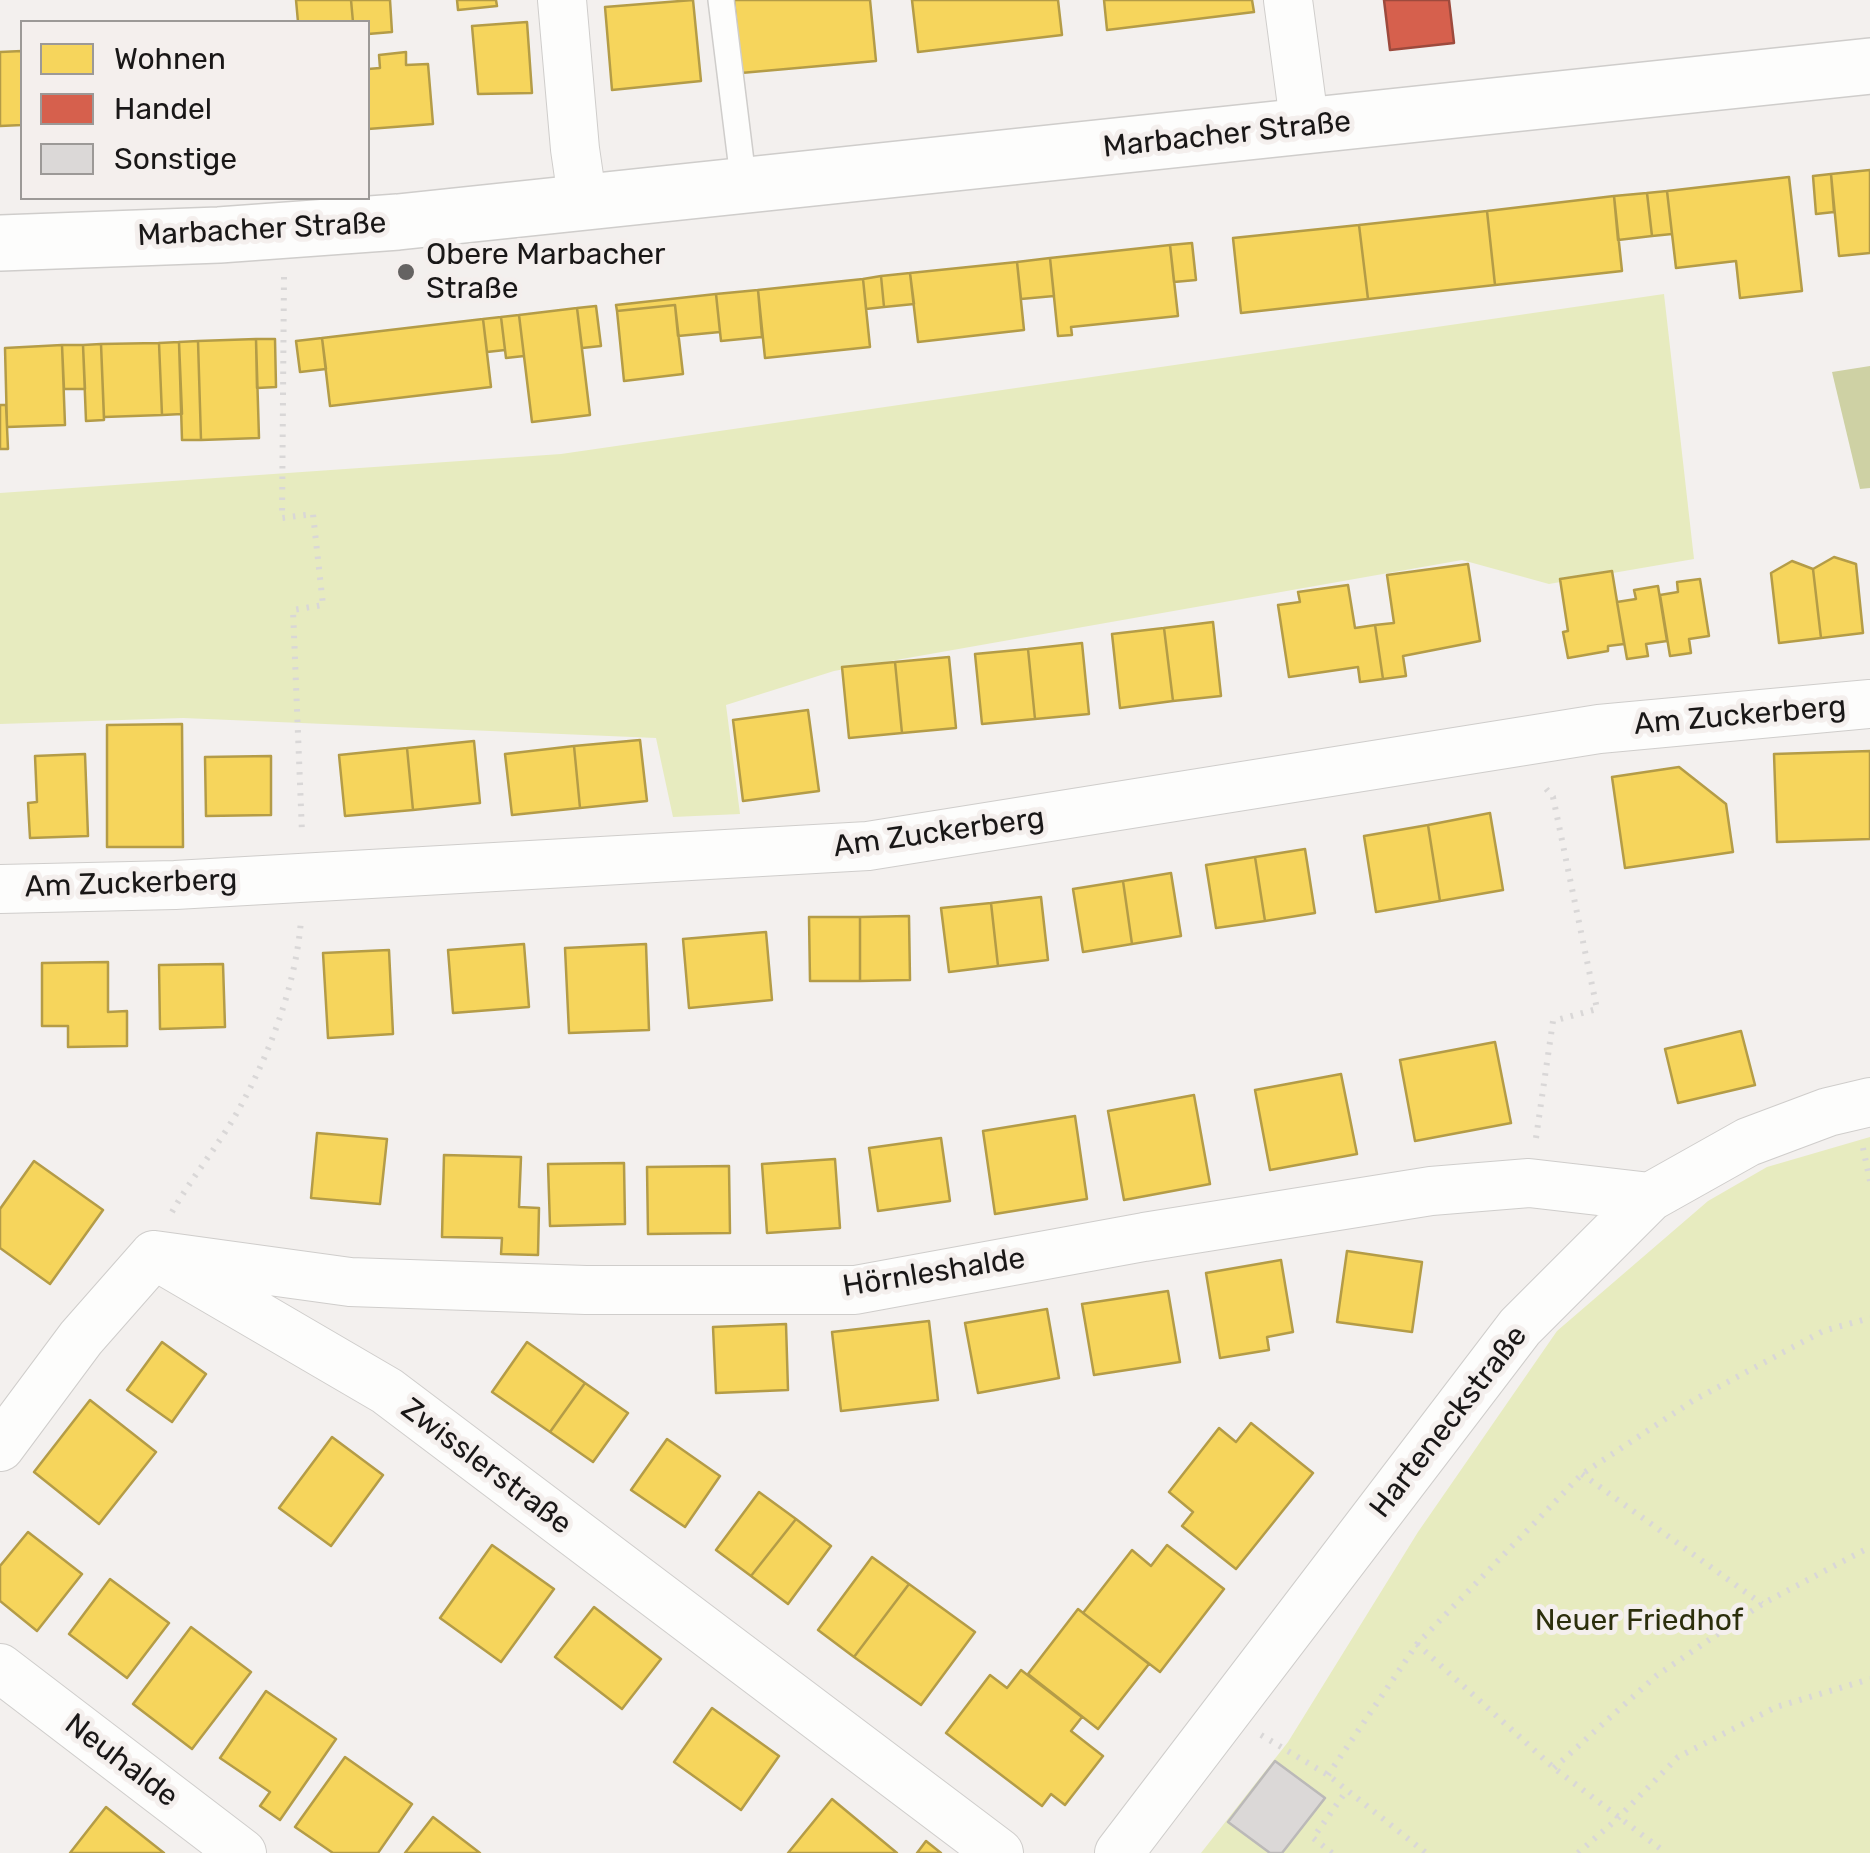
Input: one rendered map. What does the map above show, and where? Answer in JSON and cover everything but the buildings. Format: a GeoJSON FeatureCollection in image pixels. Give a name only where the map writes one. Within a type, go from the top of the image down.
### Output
{"type":"FeatureCollection","features":[{"type":"Feature","properties":{"kind":"main road","name":"Marbacher Straße"},"geometry":{"type":"LineString","coordinates":[[0,243],[252,233],[584,204],[1870,66]]}},
{"type":"Feature","properties":{"kind":"street"},"geometry":{"type":"LineString","coordinates":[[562,0],[575,149],[584,204]]}},
{"type":"Feature","properties":{"kind":"street"},"geometry":{"type":"LineString","coordinates":[[1288,0],[1305,128]]}},
{"type":"Feature","properties":{"kind":"street","name":"Am Zuckerberg"},"geometry":{"type":"LineString","coordinates":[[0,889],[304,878],[868,846],[1598,729],[1870,704]]}},
{"type":"Feature","properties":{"kind":"street","name":"Harteneckstraße"},"geometry":{"type":"LineString","coordinates":[[1119,1853],[1520,1327],[1650,1197],[1748,1142],[1828,1112],[1866,1120]]}},
{"type":"Feature","properties":{"kind":"street","name":"Hörnleshalde"},"geometry":{"type":"LineString","coordinates":[[154,1254],[350,1282],[586,1290],[855,1290],[1393,1197],[1529,1183],[1650,1197]]}},
{"type":"Feature","properties":{"kind":"street"},"geometry":{"type":"LineString","coordinates":[[0,1447],[81,1338],[154,1254]]}},
{"type":"Feature","properties":{"kind":"street","name":"Zwisslerstraße"},"geometry":{"type":"LineString","coordinates":[[154,1254],[386,1391],[999,1853]]}},
{"type":"Feature","properties":{"kind":"street","name":"Neuhalde"},"geometry":{"type":"LineString","coordinates":[[0,1668],[242,1853]]}},
{"type":"Feature","properties":{"kind":"lane"},"geometry":{"type":"LineString","coordinates":[[721,0],[744,186]]}},
{"type":"Feature","properties":{"kind":"path"},"geometry":{"type":"LineString","coordinates":[[154,1254],[174,1209],[239,1109],[275,1028],[292,972],[304,878],[292,610],[322,605],[312,514],[282,518],[283,320]]}},
{"type":"Feature","properties":{"kind":"path"},"geometry":{"type":"LineString","coordinates":[[1506,744],[1554,797],[1596,1009],[1553,1021],[1529,1183]]}},
{"type":"Feature","properties":{"kind":"path"},"geometry":{"type":"LineString","coordinates":[[1866,1120],[1870,1182]]}},
{"type":"Feature","properties":{"kind":"path"},"geometry":{"type":"LineString","coordinates":[[1328,1775],[1417,1644],[1582,1474],[1694,1400],[1823,1331],[1870,1318]]}},
{"type":"Feature","properties":{"kind":"path"},"geometry":{"type":"LineString","coordinates":[[1582,1474],[1762,1604]]}},
{"type":"Feature","properties":{"kind":"path"},"geometry":{"type":"LineString","coordinates":[[1554,1768],[1656,1676],[1762,1604],[1870,1546]]}},
{"type":"Feature","properties":{"kind":"path"},"geometry":{"type":"LineString","coordinates":[[1417,1644],[1554,1768],[1666,1853]]}},
{"type":"Feature","properties":{"kind":"path"},"geometry":{"type":"LineString","coordinates":[[1578,1853],[1618,1819],[1678,1757],[1776,1706],[1870,1680]]}},
{"type":"Feature","properties":{"kind":"path"},"geometry":{"type":"LineString","coordinates":[[1226,1712],[1328,1775],[1426,1853]]}},
{"type":"Feature","properties":{"kind":"path"},"geometry":{"type":"LineString","coordinates":[[1332,1853],[1313,1838],[1346,1790]]}},
{"type":"Feature","properties":{"kind":"green space"},"geometry":{"type":"Polygon","coordinates":[[[1664,294],[1694,559],[1549,584],[1462,560],[834,671],[726,705],[740,814],[673,817],[656,738],[183,718],[0,724],[0,493],[561,454],[1664,294]]]}},
{"type":"Feature","properties":{"kind":"green space"},"geometry":{"type":"Polygon","coordinates":[[[1870,366],[1870,488],[1860,489],[1832,372],[1870,366]]]}},
{"type":"Feature","properties":{"kind":"green space","name":"Neuer Friedhof"},"geometry":{"type":"Polygon","coordinates":[[[1870,1137],[1870,1853],[1201,1853],[1288,1742],[1418,1532],[1557,1331],[1708,1201],[1767,1167],[1870,1137]]]}},
{"type":"Feature","properties":{"kind":"place","name":"Obere Marbacher Straße"},"geometry":{"type":"Point","coordinates":[406,272]}}]}
